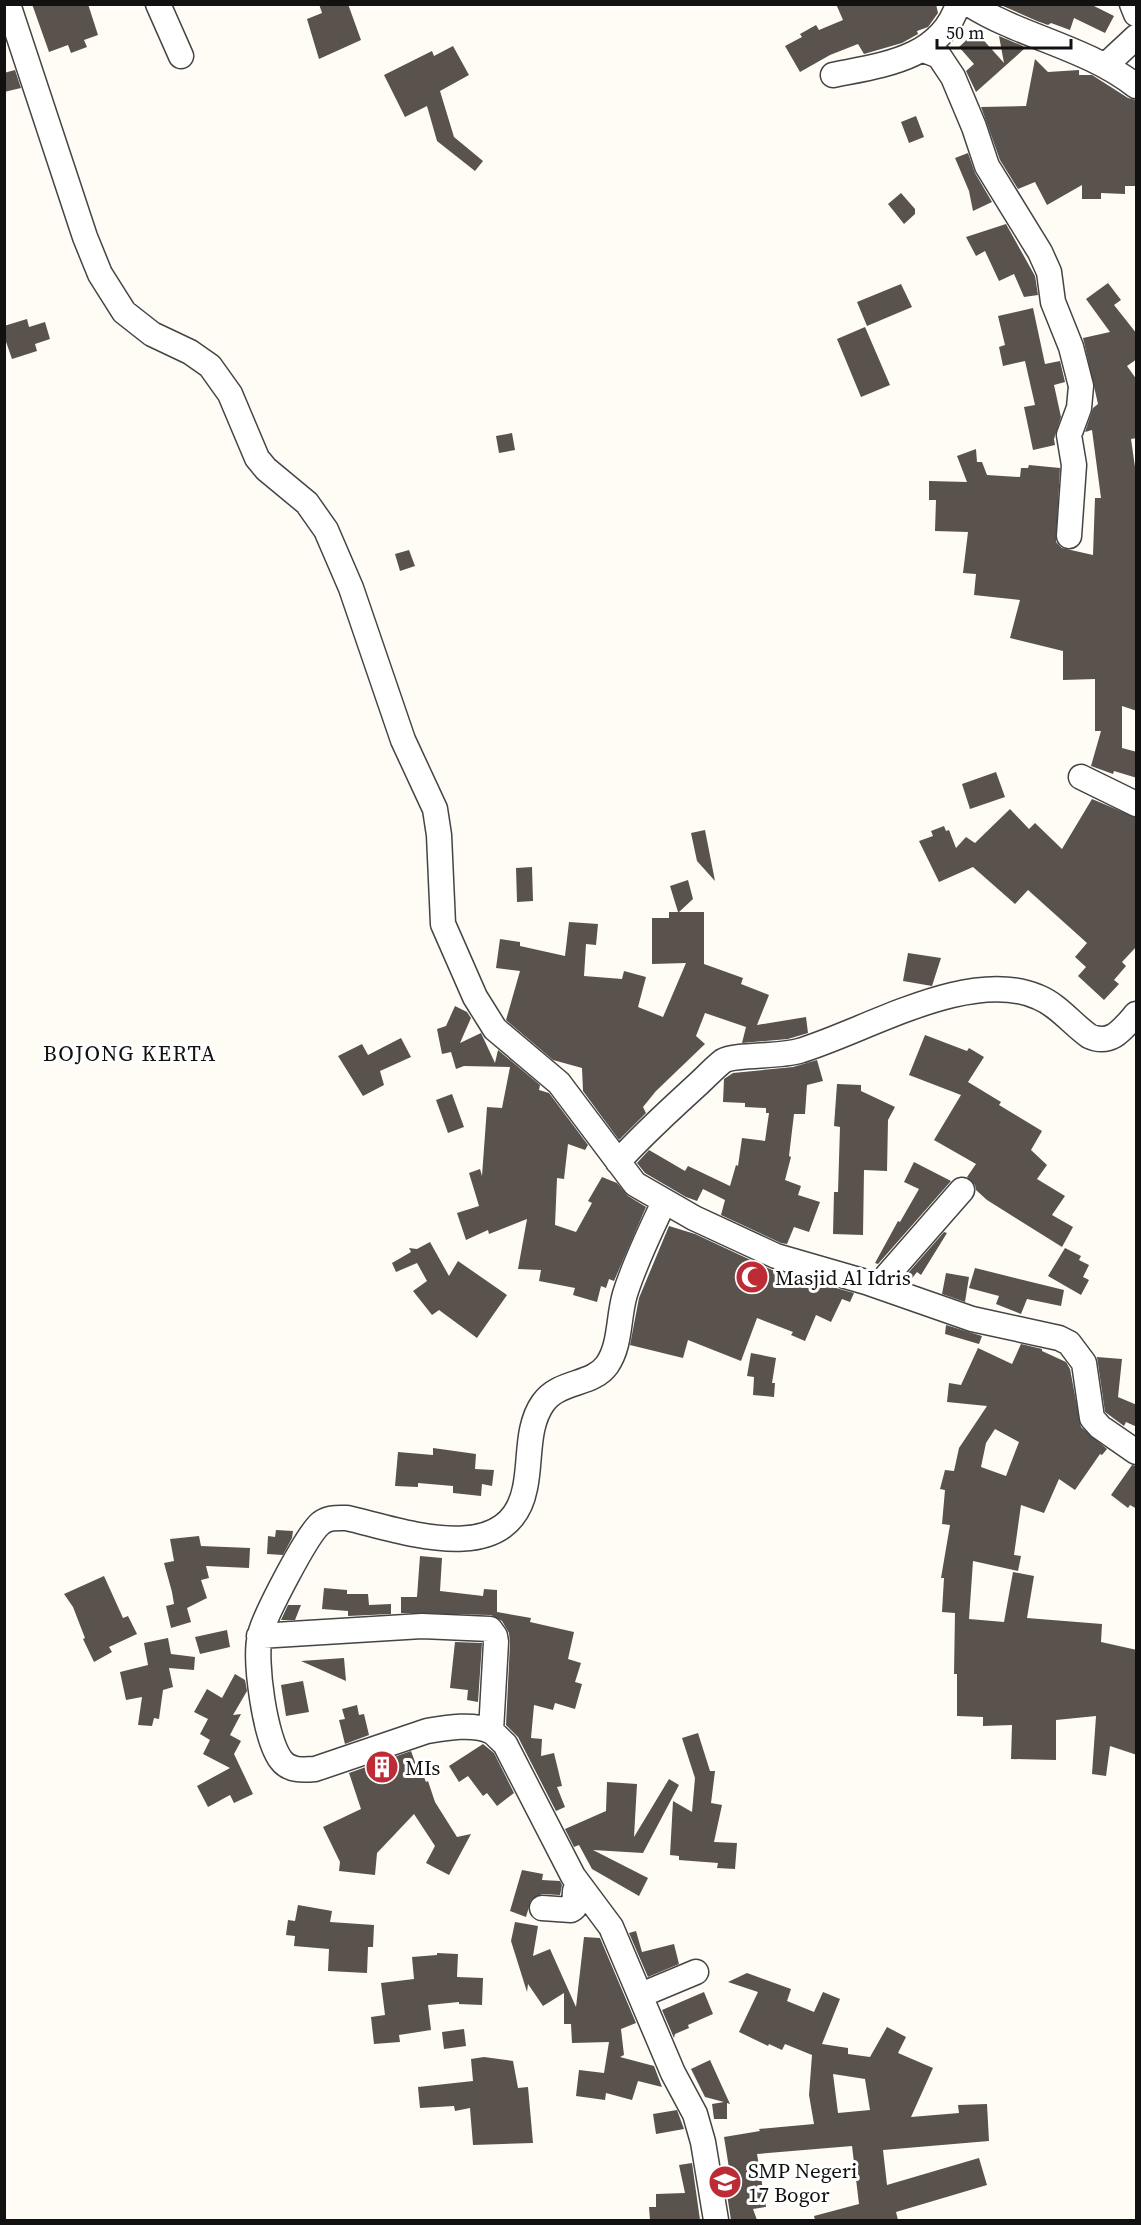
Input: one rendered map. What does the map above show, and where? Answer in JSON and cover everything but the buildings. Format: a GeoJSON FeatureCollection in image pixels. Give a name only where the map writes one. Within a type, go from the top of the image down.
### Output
{"type":"FeatureCollection","features":[{"type":"Feature","properties":{"kind":"street"},"geometry":{"type":"LineString","coordinates":[[8,4],[85,237],[100,274],[116,302],[143,329],[198,357],[216,372],[235,403],[257,458],[266,469],[308,503],[331,541],[351,588],[403,740],[435,809],[439,835],[442,917],[475,997],[490,1023],[559,1083],[635,1184],[664,1202],[757,1249],[878,1286],[972,1319],[1059,1338],[1069,1343],[1084,1362],[1092,1418],[1100,1427],[1137,1452]]}},
{"type":"Feature","properties":{"kind":"street"},"geometry":{"type":"LineString","coordinates":[[158,4],[182,56]]}},
{"type":"Feature","properties":{"kind":"street"},"geometry":{"type":"LineString","coordinates":[[834,75],[897,61],[924,50],[942,35],[953,20],[958,4]]}},
{"type":"Feature","properties":{"kind":"street"},"geometry":{"type":"LineString","coordinates":[[969,4],[1107,64],[1137,86]]}},
{"type":"Feature","properties":{"kind":"street"},"geometry":{"type":"LineString","coordinates":[[1132,4],[1137,14]]}},
{"type":"Feature","properties":{"kind":"street"},"geometry":{"type":"LineString","coordinates":[[1107,64],[1137,37]]}},
{"type":"Feature","properties":{"kind":"street"},"geometry":{"type":"LineString","coordinates":[[924,50],[939,56],[953,77],[987,166],[1040,252],[1049,272],[1053,302],[1065,327],[1081,386],[1079,408],[1069,435],[1074,465],[1069,536]]}},
{"type":"Feature","properties":{"kind":"street"},"geometry":{"type":"LineString","coordinates":[[1081,777],[1137,804]]}},
{"type":"Feature","properties":{"kind":"street"},"geometry":{"type":"LineString","coordinates":[[618,1162],[670,1109],[729,1058],[776,1056],[800,1051],[873,1021],[937,1000],[984,990],[1011,989],[1040,998],[1089,1036],[1098,1040],[1111,1038],[1120,1033],[1137,1014]]}},
{"type":"Feature","properties":{"kind":"street"},"geometry":{"type":"LineString","coordinates":[[878,1286],[962,1190]]}},
{"type":"Feature","properties":{"kind":"street"},"geometry":{"type":"LineString","coordinates":[[664,1202],[625,1294],[611,1359],[598,1374],[559,1388],[549,1396],[539,1410],[533,1431],[525,1488],[515,1512],[498,1527],[465,1540],[444,1540],[347,1518],[332,1518],[322,1522],[306,1542],[260,1636],[258,1672],[267,1718],[280,1759],[295,1769],[315,1769],[427,1731],[456,1727],[491,1731],[512,1755],[580,1887],[611,1927],[673,2073],[699,2124],[716,2220]]}},
{"type":"Feature","properties":{"kind":"street"},"geometry":{"type":"LineString","coordinates":[[260,1636],[422,1626],[490,1629],[496,1642],[491,1731]]}},
{"type":"Feature","properties":{"kind":"street"},"geometry":{"type":"LineString","coordinates":[[542,1908],[571,1910],[574,1908],[575,1891],[580,1887]]}},
{"type":"Feature","properties":{"kind":"street"},"geometry":{"type":"LineString","coordinates":[[641,1995],[696,1972]]}},
{"type":"Feature","properties":{"kind":"place","name":"Masjid Al Idris"},"geometry":{"type":"Point","coordinates":[752,1277]}},
{"type":"Feature","properties":{"kind":"place","name":"MIs"},"geometry":{"type":"Point","coordinates":[382,1767]}},
{"type":"Feature","properties":{"kind":"place","name":"SMP Negeri 17 Bogor"},"geometry":{"type":"Point","coordinates":[725,2182]}},
{"type":"Feature","properties":{"kind":"district","name":"BOJONG KERTA"},"geometry":{"type":"Point","coordinates":[130,1053]}}]}
